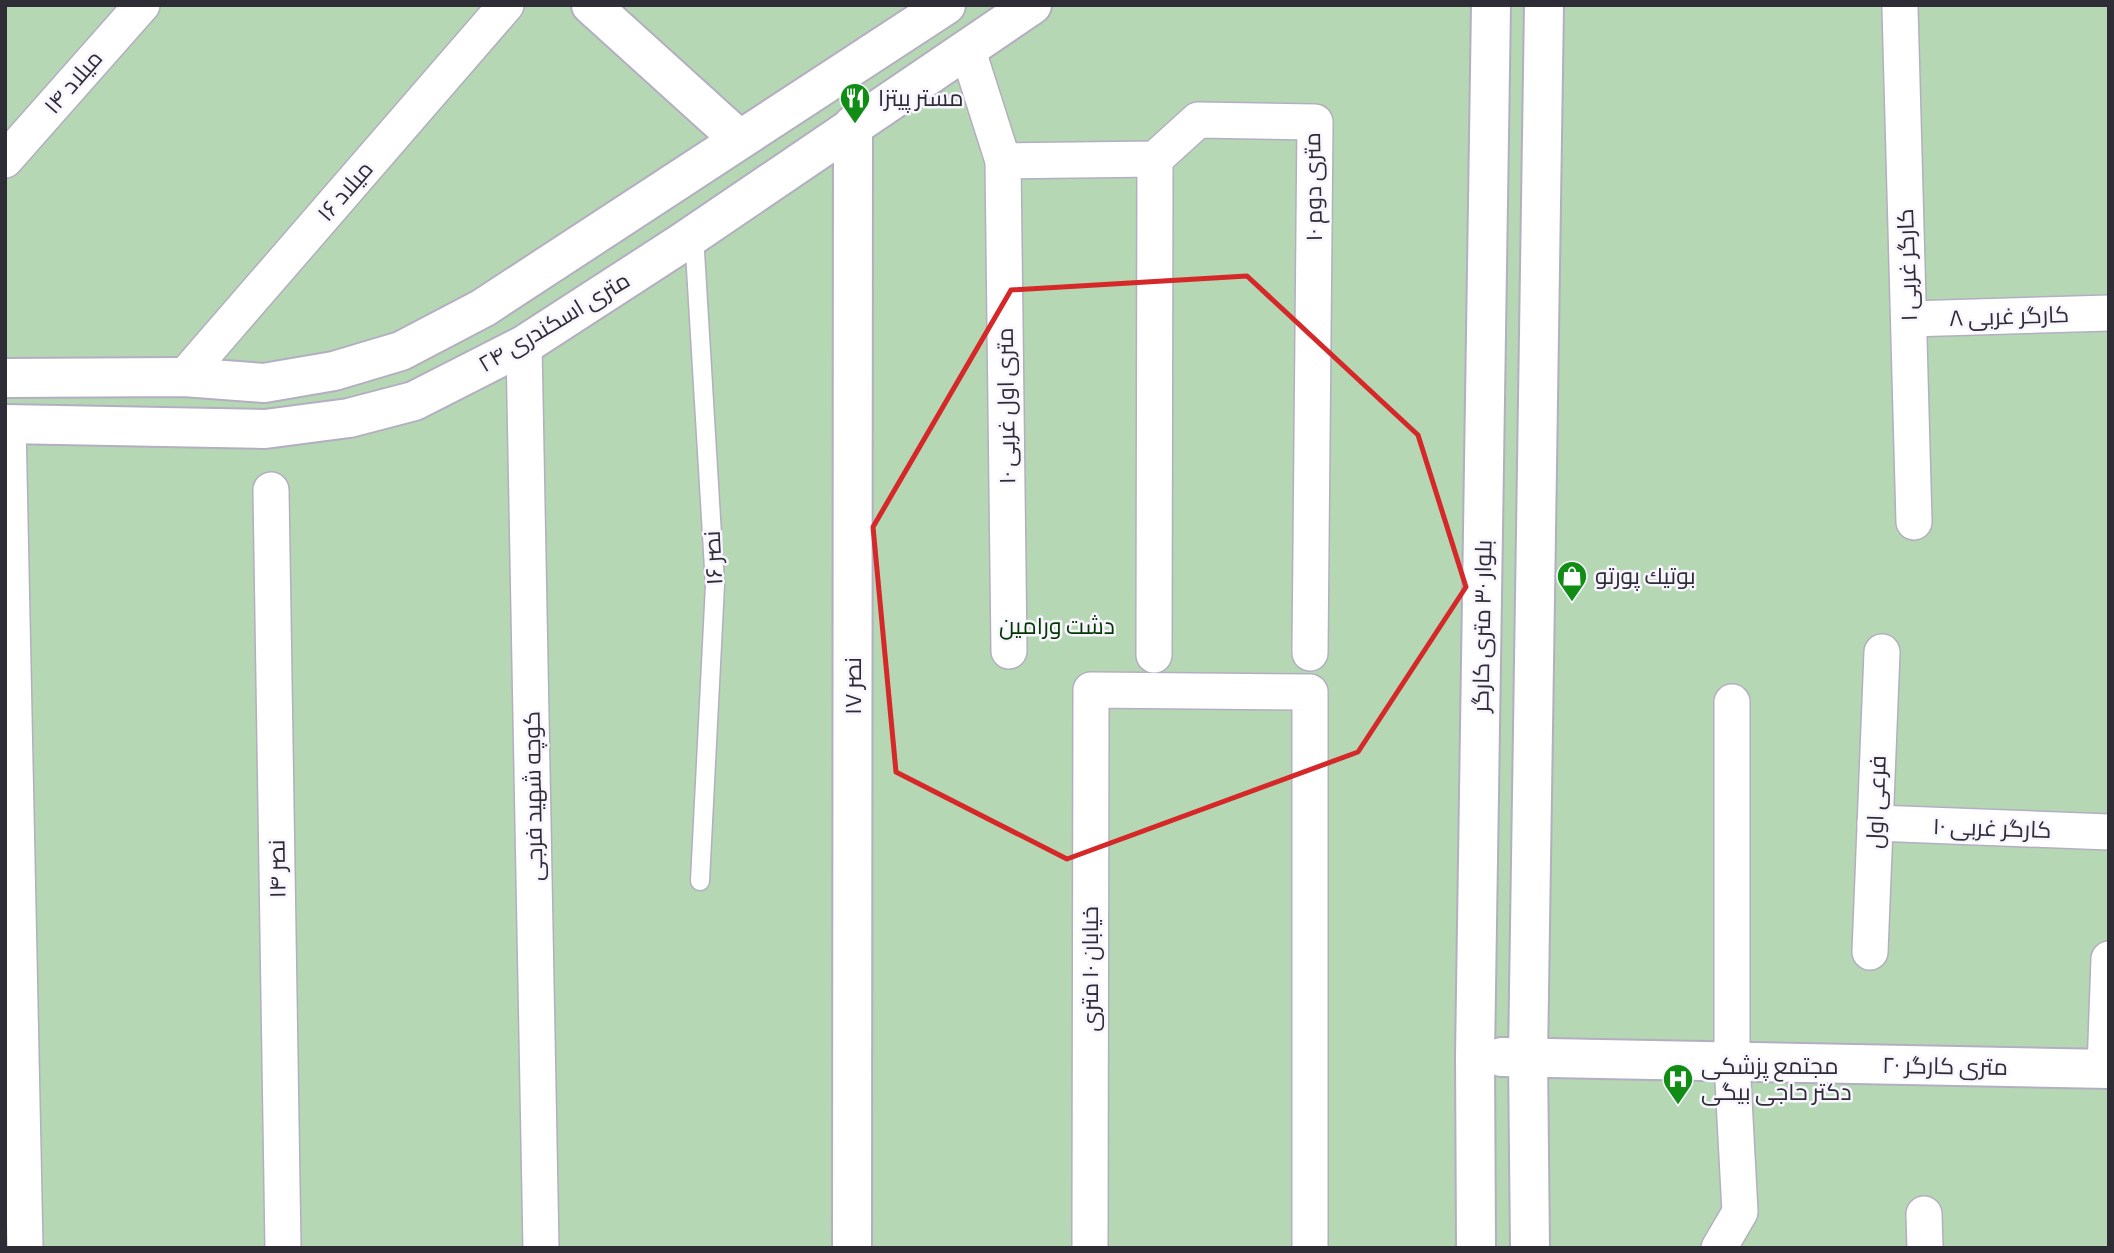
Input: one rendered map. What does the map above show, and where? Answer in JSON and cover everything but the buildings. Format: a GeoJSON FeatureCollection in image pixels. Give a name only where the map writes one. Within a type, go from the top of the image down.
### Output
{"type":"FeatureCollection","features":[{"type":"Feature","properties":{"kind":"main road"},"geometry":{"type":"LineString","coordinates":[[591,5],[739,139]]}},
{"type":"Feature","properties":{"kind":"main road"},"geometry":{"type":"LineString","coordinates":[[5,377],[184,377],[264,383],[334,371],[401,351],[483,308],[946,5]]}},
{"type":"Feature","properties":{"kind":"main road","name":"۲۴ متری اسکندری"},"geometry":{"type":"LineString","coordinates":[[7,424],[265,429],[349,418],[414,401],[524,345],[688,239],[1032,5]]}},
{"type":"Feature","properties":{"kind":"main road","name":"بلوار ۳۰ متری کارگر"},"geometry":{"type":"LineString","coordinates":[[1476,1248],[1475,1056],[1491,5]]}},
{"type":"Feature","properties":{"kind":"main road"},"geometry":{"type":"LineString","coordinates":[[1530,1248],[1528,1058],[1544,5]]}},
{"type":"Feature","properties":{"kind":"main road","name":"نصر ۱۷"},"geometry":{"type":"LineString","coordinates":[[852,1248],[853,125]]}},
{"type":"Feature","properties":{"kind":"main road"},"geometry":{"type":"LineString","coordinates":[[652,197],[688,239]]}},
{"type":"Feature","properties":{"kind":"main road","name":"۲۰ متری کارگر"},"geometry":{"type":"LineString","coordinates":[[1475,1056],[2107,1069]]}},
{"type":"Feature","properties":{"kind":"street","name":"میلاد ۱۴"},"geometry":{"type":"LineString","coordinates":[[5,160],[142,5]]}},
{"type":"Feature","properties":{"kind":"street","name":"میلاد ۱۶"},"geometry":{"type":"LineString","coordinates":[[184,377],[506,5]]}},
{"type":"Feature","properties":{"kind":"street","name":"کارگر غربی ۱"},"geometry":{"type":"LineString","coordinates":[[1900,8],[1914,522]]}},
{"type":"Feature","properties":{"kind":"street"},"geometry":{"type":"LineString","coordinates":[[967,48],[1003,161],[1155,159],[1154,655]]}},
{"type":"Feature","properties":{"kind":"street","name":"۱۰ متری دوم"},"geometry":{"type":"LineString","coordinates":[[1155,159],[1198,120],[1315,122],[1310,653]]}},
{"type":"Feature","properties":{"kind":"street","name":"۱۰ متری اول غربی"},"geometry":{"type":"LineString","coordinates":[[1003,161],[1009,651]]}},
{"type":"Feature","properties":{"kind":"street","name":"کارگر غربی ۸"},"geometry":{"type":"LineString","coordinates":[[1909,319],[2109,313]]}},
{"type":"Feature","properties":{"kind":"street","name":"کوچه شهید فرجی"},"geometry":{"type":"LineString","coordinates":[[524,345],[541,1248]]}},
{"type":"Feature","properties":{"kind":"street"},"geometry":{"type":"LineString","coordinates":[[7,424],[24,1248]]}},
{"type":"Feature","properties":{"kind":"street","name":"نصر ۱۴"},"geometry":{"type":"LineString","coordinates":[[271,490],[283,1248]]}},
{"type":"Feature","properties":{"kind":"street","name":"فرعی اول"},"geometry":{"type":"LineString","coordinates":[[1870,952],[1882,652]]}},
{"type":"Feature","properties":{"kind":"street","name":"خیابان ۱۰ متری"},"geometry":{"type":"LineString","coordinates":[[1090,1248],[1091,690],[1310,692],[1310,1248]]}},
{"type":"Feature","properties":{"kind":"street"},"geometry":{"type":"LineString","coordinates":[[1719,1248],[1740,1212],[1732,1062],[1732,702]]}},
{"type":"Feature","properties":{"kind":"street","name":"کارگر غربی ۱۰"},"geometry":{"type":"LineString","coordinates":[[1875,823],[2109,832]]}},
{"type":"Feature","properties":{"kind":"street"},"geometry":{"type":"LineString","coordinates":[[2107,1069],[2109,959]]}},
{"type":"Feature","properties":{"kind":"lane","name":"نصر ۱۶"},"geometry":{"type":"LineString","coordinates":[[688,239],[715,585],[700,881]]}},
{"type":"Feature","properties":{"kind":"highlighted area"},"geometry":{"type":"Polygon","coordinates":[[[1247,276],[1418,435],[1466,587],[1358,752],[1067,859],[896,772],[873,527],[1011,290],[1247,276]]]}},
{"type":"Feature","properties":{"kind":"green space","name":"دشت ورامین"},"geometry":{"type":"Polygon","coordinates":[[[5,5],[2109,5],[2109,1248],[5,1248],[5,5]]]}},
{"type":"Feature","properties":{"kind":"place","name":"مستر پیتزا"},"geometry":{"type":"Point","coordinates":[855,125]}},
{"type":"Feature","properties":{"kind":"place","name":"بوتيك پورتو"},"geometry":{"type":"Point","coordinates":[1572,603]}},
{"type":"Feature","properties":{"kind":"place","name":"مجتمع پزشکی دکتر حاجی بیگی"},"geometry":{"type":"Point","coordinates":[1678,1106]}}]}
